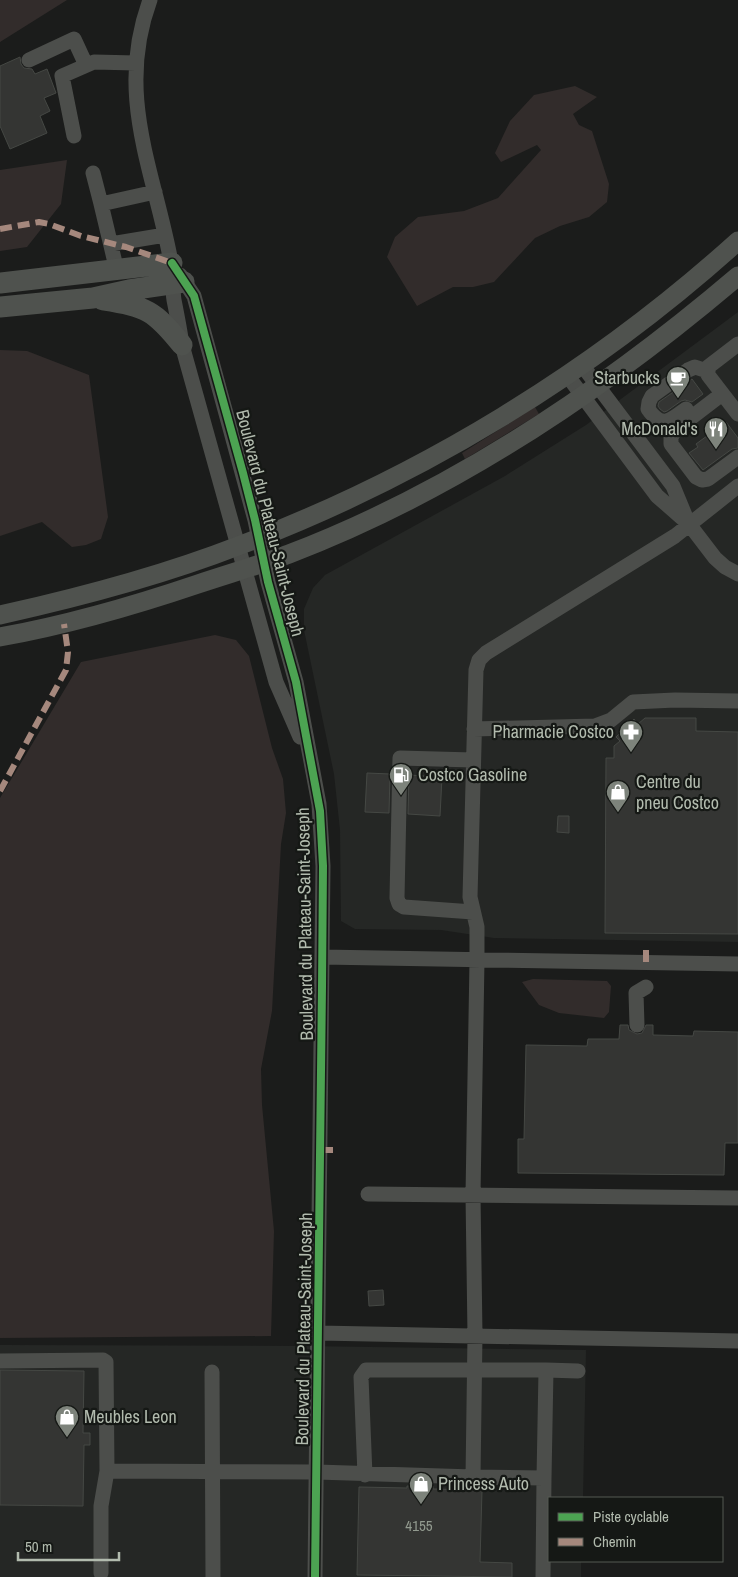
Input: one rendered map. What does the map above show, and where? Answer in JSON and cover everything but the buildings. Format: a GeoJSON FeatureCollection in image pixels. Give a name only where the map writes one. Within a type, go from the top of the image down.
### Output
{"type":"FeatureCollection","features":[{"type":"Feature","properties":{"kind":"highway"},"geometry":{"type":"LineString","coordinates":[[0,283],[117,271],[176,276]]}},
{"type":"Feature","properties":{"kind":"highway"},"geometry":{"type":"LineString","coordinates":[[0,307],[93,298],[176,276]]}},
{"type":"Feature","properties":{"kind":"highway"},"geometry":{"type":"LineString","coordinates":[[93,298],[132,305],[151,313],[168,327],[182,345]]}},
{"type":"Feature","properties":{"kind":"main road"},"geometry":{"type":"LineString","coordinates":[[0,615],[116,586],[238,546],[351,497],[419,463],[483,428],[574,370],[654,311],[738,241]]}},
{"type":"Feature","properties":{"kind":"main road"},"geometry":{"type":"LineString","coordinates":[[0,637],[89,618],[244,569],[322,540],[426,490],[493,453],[582,397],[673,330],[738,276]]}},
{"type":"Feature","properties":{"kind":"street","name":"Boulevard du Plateau-Saint-Joseph"},"geometry":{"type":"LineString","coordinates":[[150,0],[141,28],[136,64],[137,113],[143,145],[176,276],[174,299],[180,322],[182,345],[276,682],[311,763]]}},
{"type":"Feature","properties":{"kind":"street"},"geometry":{"type":"LineString","coordinates":[[28,60],[74,40],[86,65]]}},
{"type":"Feature","properties":{"kind":"street"},"geometry":{"type":"LineString","coordinates":[[74,136],[57,79],[86,65],[102,61],[136,64]]}},
{"type":"Feature","properties":{"kind":"street"},"geometry":{"type":"LineString","coordinates":[[93,172],[117,271]]}},
{"type":"Feature","properties":{"kind":"street"},"geometry":{"type":"LineString","coordinates":[[101,204],[155,192]]}},
{"type":"Feature","properties":{"kind":"street"},"geometry":{"type":"LineString","coordinates":[[111,244],[165,235]]}},
{"type":"Feature","properties":{"kind":"street","name":"Boulevard du Plateau-Saint-Joseph"},"geometry":{"type":"LineString","coordinates":[[176,276],[194,296],[259,538],[268,582],[296,682],[318,795],[322,831],[319,1333],[315,1577]]}},
{"type":"Feature","properties":{"kind":"street"},"geometry":{"type":"LineString","coordinates":[[706,371],[708,367],[738,344]]}},
{"type":"Feature","properties":{"kind":"street"},"geometry":{"type":"LineString","coordinates":[[720,390],[670,421],[658,420],[648,409],[652,396],[695,367],[706,371],[738,414]]}},
{"type":"Feature","properties":{"kind":"street"},"geometry":{"type":"LineString","coordinates":[[574,370],[597,386],[673,486],[689,524]]}},
{"type":"Feature","properties":{"kind":"street"},"geometry":{"type":"LineString","coordinates":[[574,370],[582,397],[657,496],[689,524],[715,558],[725,567],[738,574]]}},
{"type":"Feature","properties":{"kind":"street"},"geometry":{"type":"LineString","coordinates":[[720,390],[675,430],[671,437],[671,444],[696,477],[702,480],[708,479],[738,457]]}},
{"type":"Feature","properties":{"kind":"street"},"geometry":{"type":"LineString","coordinates":[[473,1477],[475,1335],[473,1195],[477,927],[470,897],[476,670],[482,656],[658,547],[738,486]]}},
{"type":"Feature","properties":{"kind":"street"},"geometry":{"type":"LineString","coordinates":[[474,728],[595,726],[611,720],[634,702],[675,700],[738,701]]}},
{"type":"Feature","properties":{"kind":"street"},"geometry":{"type":"LineString","coordinates":[[473,760],[400,758],[397,898],[399,904],[404,907],[473,912]]}},
{"type":"Feature","properties":{"kind":"street"},"geometry":{"type":"LineString","coordinates":[[322,957],[738,964]]}},
{"type":"Feature","properties":{"kind":"street"},"geometry":{"type":"LineString","coordinates":[[637,1025],[636,993],[646,987]]}},
{"type":"Feature","properties":{"kind":"street"},"geometry":{"type":"LineString","coordinates":[[368,1194],[738,1198]]}},
{"type":"Feature","properties":{"kind":"street"},"geometry":{"type":"LineString","coordinates":[[319,1333],[738,1341]]}},
{"type":"Feature","properties":{"kind":"street"},"geometry":{"type":"LineString","coordinates":[[0,1361],[103,1360],[106,1362],[108,1471],[101,1506],[101,1573]]}},
{"type":"Feature","properties":{"kind":"street"},"geometry":{"type":"LineString","coordinates":[[365,1475],[361,1377],[366,1370],[578,1371]]}},
{"type":"Feature","properties":{"kind":"street"},"geometry":{"type":"LineString","coordinates":[[543,1577],[546,1370]]}},
{"type":"Feature","properties":{"kind":"street"},"geometry":{"type":"LineString","coordinates":[[212,1372],[213,1577]]}},
{"type":"Feature","properties":{"kind":"street"},"geometry":{"type":"LineString","coordinates":[[108,1471],[317,1472],[365,1475],[544,1478]]}},
{"type":"Feature","properties":{"kind":"shaded area"},"geometry":{"type":"Polygon","coordinates":[[[0,0],[67,0],[0,42],[0,0]]]}},
{"type":"Feature","properties":{"kind":"shaded area"},"geometry":{"type":"Polygon","coordinates":[[[575,86],[597,97],[573,114],[579,125],[592,131],[609,184],[607,202],[589,217],[560,226],[535,238],[494,282],[473,287],[453,287],[417,306],[387,257],[395,237],[418,217],[464,211],[498,198],[541,150],[537,145],[501,162],[495,153],[510,121],[534,95],[575,86]]]}},
{"type":"Feature","properties":{"kind":"shaded area"},"geometry":{"type":"Polygon","coordinates":[[[67,160],[61,204],[27,247],[0,251],[0,170],[67,160]]]}},
{"type":"Feature","properties":{"kind":"shaded area"},"geometry":{"type":"Polygon","coordinates":[[[738,312],[738,942],[494,938],[441,930],[355,929],[341,921],[340,830],[334,774],[304,630],[304,609],[313,588],[325,575],[505,476],[586,425],[738,312]]]}},
{"type":"Feature","properties":{"kind":"shaded area"},"geometry":{"type":"Polygon","coordinates":[[[0,350],[27,351],[89,375],[108,517],[101,539],[86,545],[72,547],[42,522],[0,536],[0,350]]]}},
{"type":"Feature","properties":{"kind":"shaded area"},"geometry":{"type":"Polygon","coordinates":[[[535,407],[539,414],[465,459],[462,453],[535,407]]]}},
{"type":"Feature","properties":{"kind":"shaded area"},"geometry":{"type":"Polygon","coordinates":[[[215,635],[236,640],[249,656],[272,748],[283,779],[286,813],[281,844],[272,1011],[261,1069],[262,1105],[274,1231],[271,1336],[0,1338],[0,798],[81,662],[215,635]]]}},
{"type":"Feature","properties":{"kind":"shaded area"},"geometry":{"type":"Polygon","coordinates":[[[533,979],[607,981],[611,986],[609,1012],[604,1018],[559,1013],[539,1005],[522,982],[533,979]]]}},
{"type":"Feature","properties":{"kind":"shaded area"},"geometry":{"type":"Polygon","coordinates":[[[0,1345],[302,1346],[586,1350],[583,1497],[548,1497],[548,1562],[581,1562],[581,1577],[0,1577],[0,1345]]]}},
{"type":"Feature","properties":{"kind":"marked path"},"geometry":{"type":"LineString","coordinates":[[0,229],[39,222],[81,236],[126,247],[172,263]]}},
{"type":"Feature","properties":{"kind":"marked path"},"geometry":{"type":"LineString","coordinates":[[0,791],[66,670],[68,652],[64,624]]}},
{"type":"Feature","properties":{"kind":"marked path"},"geometry":{"type":"LineString","coordinates":[[646,946],[646,962]]}},
{"type":"Feature","properties":{"kind":"marked path"},"geometry":{"type":"LineString","coordinates":[[321,1150],[338,1150]]}},
{"type":"Feature","properties":{"kind":"cycle path"},"geometry":{"type":"LineString","coordinates":[[172,263],[194,296],[243,473],[268,582],[296,682],[320,811],[323,866],[315,1577]]}},
{"type":"Feature","properties":{"kind":"place","name":"Starbucks"},"geometry":{"type":"Point","coordinates":[678,399]}},
{"type":"Feature","properties":{"kind":"place","name":"McDonald's"},"geometry":{"type":"Point","coordinates":[716,450]}},
{"type":"Feature","properties":{"kind":"place","name":"Pharmacie Costco"},"geometry":{"type":"Point","coordinates":[631,753]}},
{"type":"Feature","properties":{"kind":"place","name":"Costco Gasoline"},"geometry":{"type":"Point","coordinates":[401,796]}},
{"type":"Feature","properties":{"kind":"place","name":"Centre du pneu Costco"},"geometry":{"type":"Point","coordinates":[618,813]}},
{"type":"Feature","properties":{"kind":"place","name":"Meubles Leon"},"geometry":{"type":"Point","coordinates":[67,1438]}},
{"type":"Feature","properties":{"kind":"place","name":"Princess Auto"},"geometry":{"type":"Point","coordinates":[421,1505]}}]}
